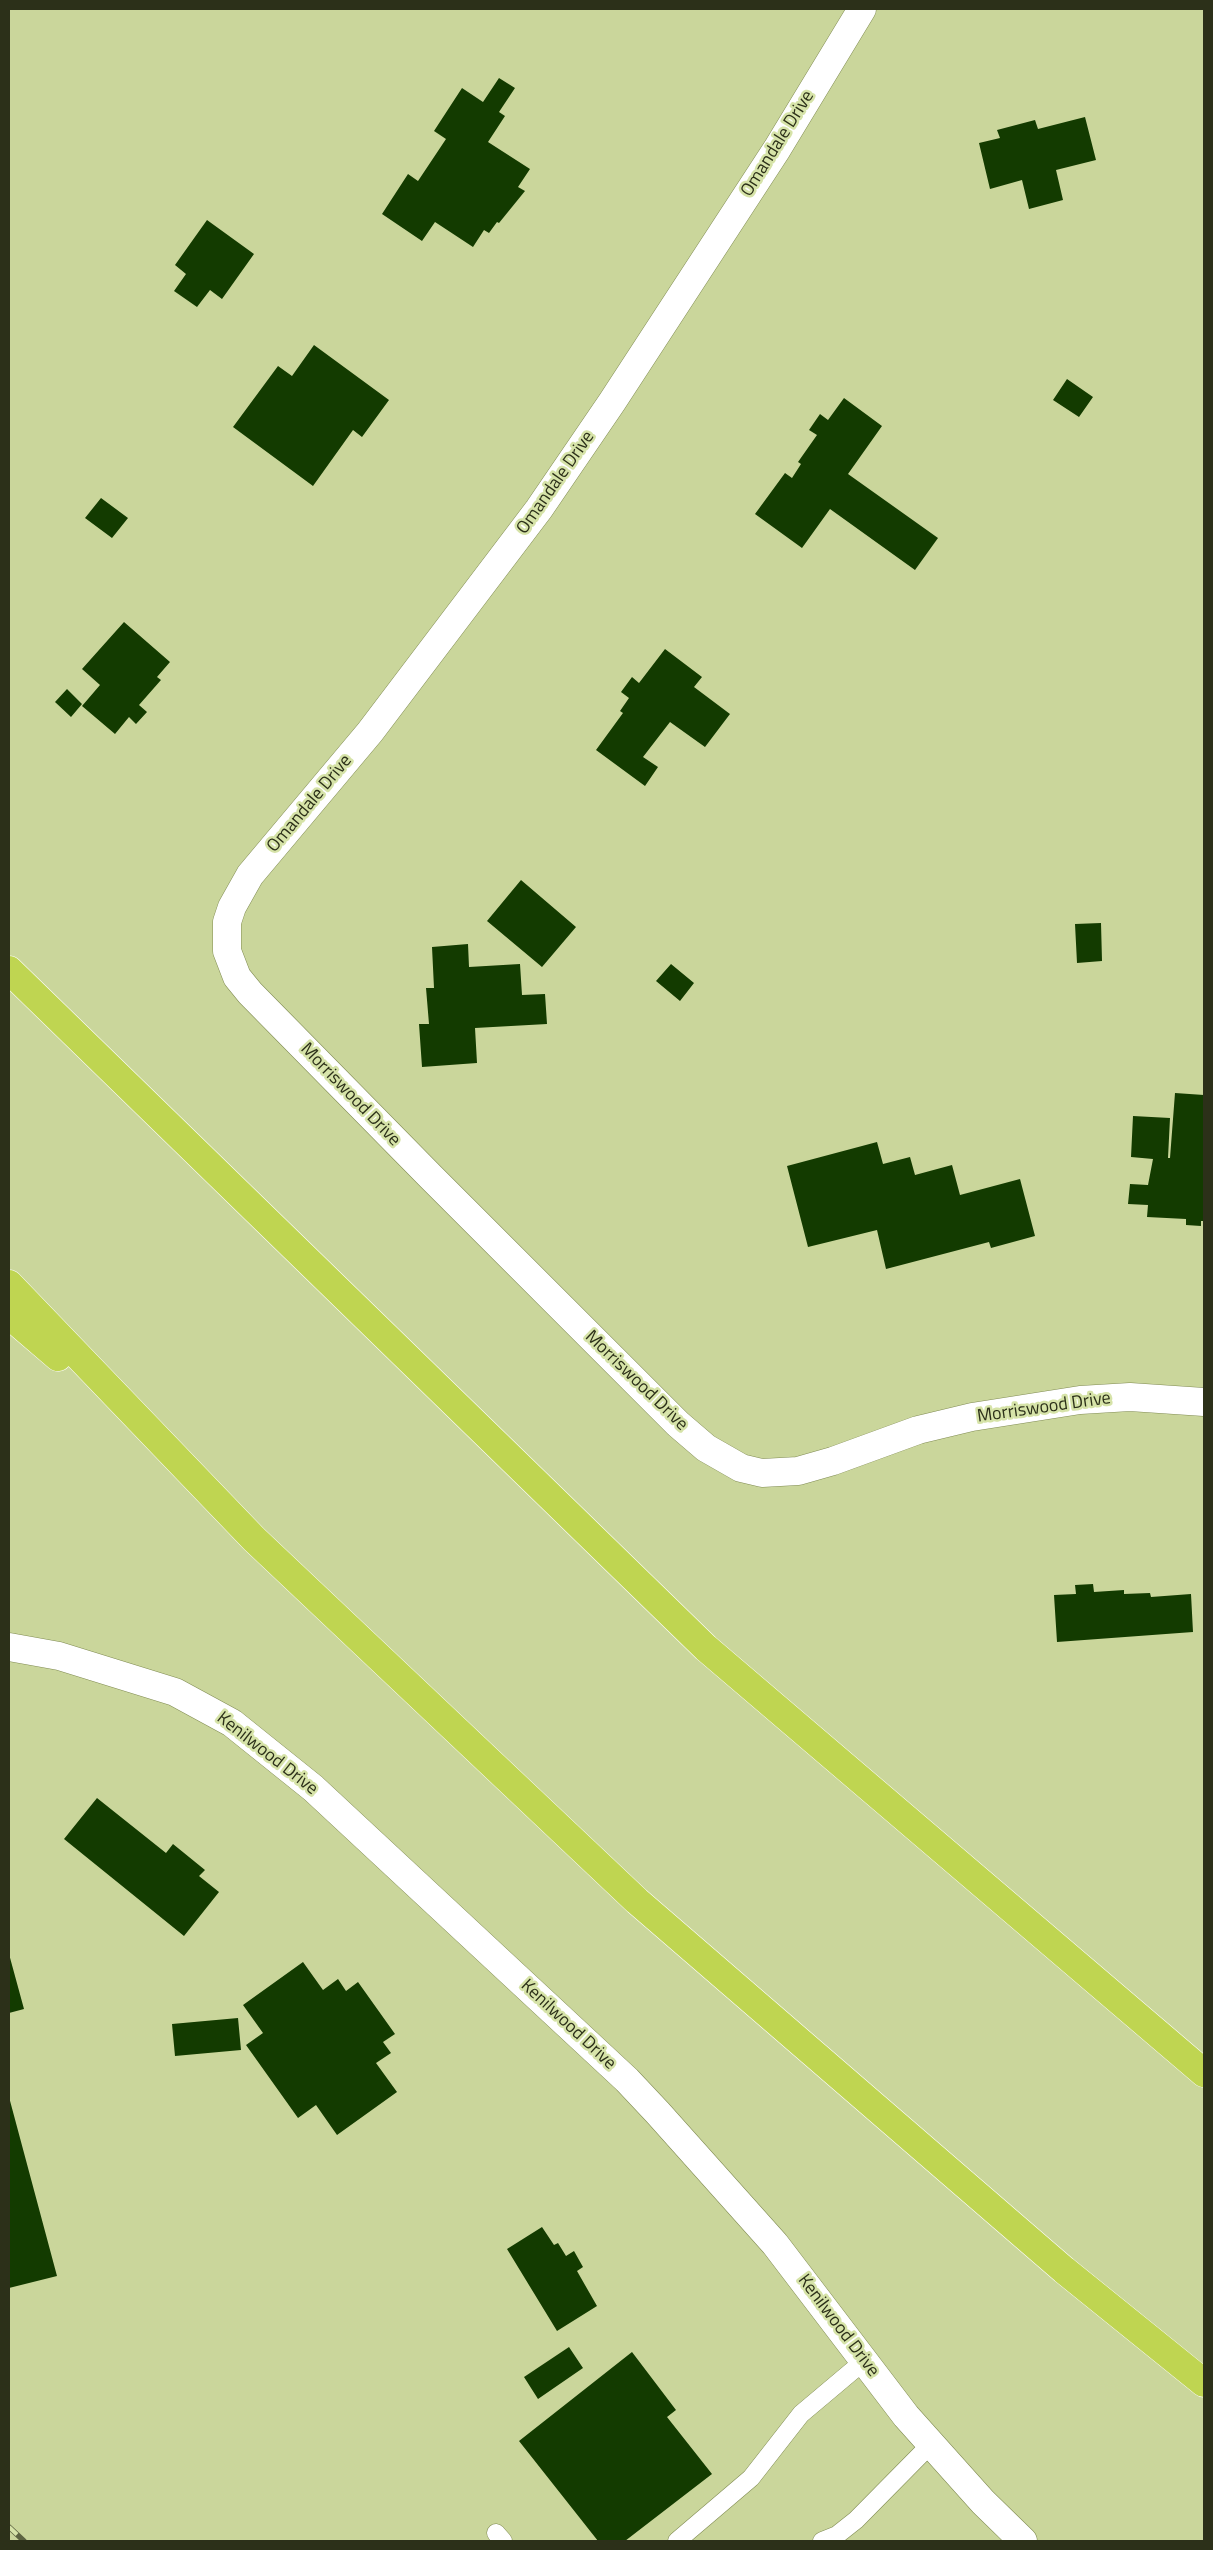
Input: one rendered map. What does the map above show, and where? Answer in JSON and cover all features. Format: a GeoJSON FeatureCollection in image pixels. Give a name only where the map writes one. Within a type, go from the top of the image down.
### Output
{"type":"FeatureCollection","features":[{"type":"Feature","properties":{"kind":"highway"},"geometry":{"type":"LineString","coordinates":[[9,970],[706,1648],[1204,2073]]}},
{"type":"Feature","properties":{"kind":"highway"},"geometry":{"type":"LineString","coordinates":[[9,1284],[254,1539],[637,1901],[1064,2270],[1204,2383]]}},
{"type":"Feature","properties":{"kind":"highway"},"geometry":{"type":"LineString","coordinates":[[9,1315],[182,1464]]}},
{"type":"Feature","properties":{"kind":"street","name":"Omandale Drive"},"geometry":{"type":"LineString","coordinates":[[226,936],[227,922],[232,907],[250,875],[370,732],[539,509],[776,149],[862,9]]}},
{"type":"Feature","properties":{"kind":"street","name":"Morriswood Drive"},"geometry":{"type":"LineString","coordinates":[[226,936],[230,964],[237,977],[250,993],[431,1178],[678,1424],[706,1448],[741,1468],[762,1473],[798,1471],[833,1461],[918,1430],[972,1417],[1080,1400],[1130,1397],[1204,1402]]}},
{"type":"Feature","properties":{"kind":"street","name":"Kenilwood Drive"},"geometry":{"type":"LineString","coordinates":[[9,1647],[59,1656],[175,1692],[232,1723],[313,1788],[627,2080],[694,2152],[775,2244],[906,2416],[983,2502],[1023,2541]]}},
{"type":"Feature","properties":{"kind":"lane"},"geometry":{"type":"LineString","coordinates":[[678,2541],[745,2484],[763,2465],[770,2453],[801,2414],[864,2361]]}},
{"type":"Feature","properties":{"kind":"lane"},"geometry":{"type":"LineString","coordinates":[[822,2541],[837,2535],[856,2520],[931,2444]]}},
{"type":"Feature","properties":{"kind":"building"},"geometry":{"type":"Polygon","coordinates":[[[499,78],[515,88],[499,112],[505,116],[488,142],[530,169],[518,187],[525,191],[489,233],[484,230],[473,247],[435,222],[422,241],[382,214],[408,174],[418,181],[446,139],[434,131],[462,88],[483,102],[499,78]]]}},
{"type":"Feature","properties":{"kind":"building"},"geometry":{"type":"Polygon","coordinates":[[[1085,117],[1096,160],[1056,170],[1063,200],[1029,209],[1022,180],[990,189],[979,143],[1000,138],[997,130],[1035,120],[1038,129],[1085,117]]]}},
{"type":"Feature","properties":{"kind":"building"},"geometry":{"type":"Polygon","coordinates":[[[207,220],[254,254],[222,299],[210,290],[197,307],[174,291],[186,274],[175,265],[207,220]]]}},
{"type":"Feature","properties":{"kind":"building"},"geometry":{"type":"Polygon","coordinates":[[[314,345],[389,400],[362,437],[353,430],[313,486],[233,427],[278,366],[292,376],[314,345]]]}},
{"type":"Feature","properties":{"kind":"building"},"geometry":{"type":"Polygon","coordinates":[[[1067,379],[1093,397],[1079,417],[1053,400],[1067,379]]]}},
{"type":"Feature","properties":{"kind":"building"},"geometry":{"type":"Polygon","coordinates":[[[844,398],[882,426],[848,474],[938,538],[915,570],[830,509],[802,548],[755,514],[785,473],[792,478],[801,464],[798,462],[817,435],[809,430],[820,414],[828,420],[844,398]]]}},
{"type":"Feature","properties":{"kind":"building"},"geometry":{"type":"Polygon","coordinates":[[[101,498],[128,518],[112,538],[85,518],[101,498]]]}},
{"type":"Feature","properties":{"kind":"building"},"geometry":{"type":"Polygon","coordinates":[[[124,622],[170,662],[157,677],[161,680],[139,705],[147,712],[136,724],[129,717],[115,734],[82,706],[100,685],[82,669],[124,622]]]}},
{"type":"Feature","properties":{"kind":"building"},"geometry":{"type":"Polygon","coordinates":[[[665,649],[702,677],[694,687],[730,714],[705,747],[670,722],[643,757],[658,767],[645,786],[596,750],[623,713],[620,711],[629,698],[621,692],[632,677],[639,683],[665,649]]]}},
{"type":"Feature","properties":{"kind":"building"},"geometry":{"type":"Polygon","coordinates":[[[67,689],[82,704],[71,717],[55,702],[67,689]]]}},
{"type":"Feature","properties":{"kind":"building"},"geometry":{"type":"Polygon","coordinates":[[[521,880],[576,927],[542,967],[487,921],[521,880]]]}},
{"type":"Feature","properties":{"kind":"building"},"geometry":{"type":"Polygon","coordinates":[[[1101,923],[1102,961],[1077,963],[1075,924],[1101,923]]]}},
{"type":"Feature","properties":{"kind":"building"},"geometry":{"type":"Polygon","coordinates":[[[468,944],[469,967],[520,964],[522,995],[545,994],[547,1024],[475,1028],[477,1063],[422,1067],[419,1024],[429,1024],[426,988],[434,988],[432,947],[468,944]]]}},
{"type":"Feature","properties":{"kind":"building"},"geometry":{"type":"Polygon","coordinates":[[[671,964],[694,983],[680,1001],[656,981],[671,964]]]}},
{"type":"Feature","properties":{"kind":"building"},"geometry":{"type":"Polygon","coordinates":[[[1175,1093],[1204,1095],[1204,1221],[1201,1221],[1201,1226],[1186,1225],[1186,1219],[1147,1217],[1148,1205],[1128,1204],[1130,1184],[1148,1185],[1153,1159],[1131,1157],[1133,1116],[1170,1118],[1168,1158],[1170,1158],[1175,1093]]]}},
{"type":"Feature","properties":{"kind":"building"},"geometry":{"type":"Polygon","coordinates":[[[877,1142],[883,1164],[910,1157],[915,1175],[952,1165],[960,1195],[1020,1179],[1035,1236],[991,1248],[989,1242],[886,1269],[877,1230],[808,1247],[787,1166],[877,1142]]]}},
{"type":"Feature","properties":{"kind":"building"},"geometry":{"type":"Polygon","coordinates":[[[1093,1584],[1094,1592],[1124,1590],[1124,1594],[1150,1593],[1151,1597],[1191,1594],[1193,1632],[1057,1642],[1054,1595],[1076,1594],[1075,1585],[1093,1584]]]}},
{"type":"Feature","properties":{"kind":"building"},"geometry":{"type":"Polygon","coordinates":[[[97,1798],[166,1853],[173,1844],[205,1870],[199,1876],[219,1892],[184,1936],[64,1839],[97,1798]]]}},
{"type":"Feature","properties":{"kind":"building"},"geometry":{"type":"Polygon","coordinates":[[[9,1954],[24,2009],[9,2013],[9,1954]]]}},
{"type":"Feature","properties":{"kind":"building"},"geometry":{"type":"Polygon","coordinates":[[[303,1962],[323,1990],[338,1979],[346,1991],[358,1982],[395,2034],[383,2042],[391,2053],[376,2063],[397,2092],[337,2135],[316,2105],[298,2118],[246,2045],[263,2033],[243,2005],[303,1962]]]}},
{"type":"Feature","properties":{"kind":"building"},"geometry":{"type":"Polygon","coordinates":[[[238,2018],[241,2050],[175,2056],[172,2024],[238,2018]]]}},
{"type":"Feature","properties":{"kind":"building"},"geometry":{"type":"Polygon","coordinates":[[[9,2097],[57,2276],[9,2288],[9,2097]]]}},
{"type":"Feature","properties":{"kind":"building"},"geometry":{"type":"Polygon","coordinates":[[[542,2227],[554,2245],[558,2243],[566,2256],[574,2251],[583,2267],[577,2271],[597,2306],[557,2331],[507,2249],[542,2227]]]}},
{"type":"Feature","properties":{"kind":"building"},"geometry":{"type":"Polygon","coordinates":[[[569,2347],[583,2368],[538,2399],[524,2377],[569,2347]]]}},
{"type":"Feature","properties":{"kind":"building"},"geometry":{"type":"Polygon","coordinates":[[[632,2352],[676,2410],[667,2417],[712,2474],[625,2541],[598,2541],[519,2441],[632,2352]]]}},
{"type":"Feature","properties":{"kind":"railway"},"geometry":{"type":"LineString","coordinates":[[9,2527],[24,2541]]}}]}
